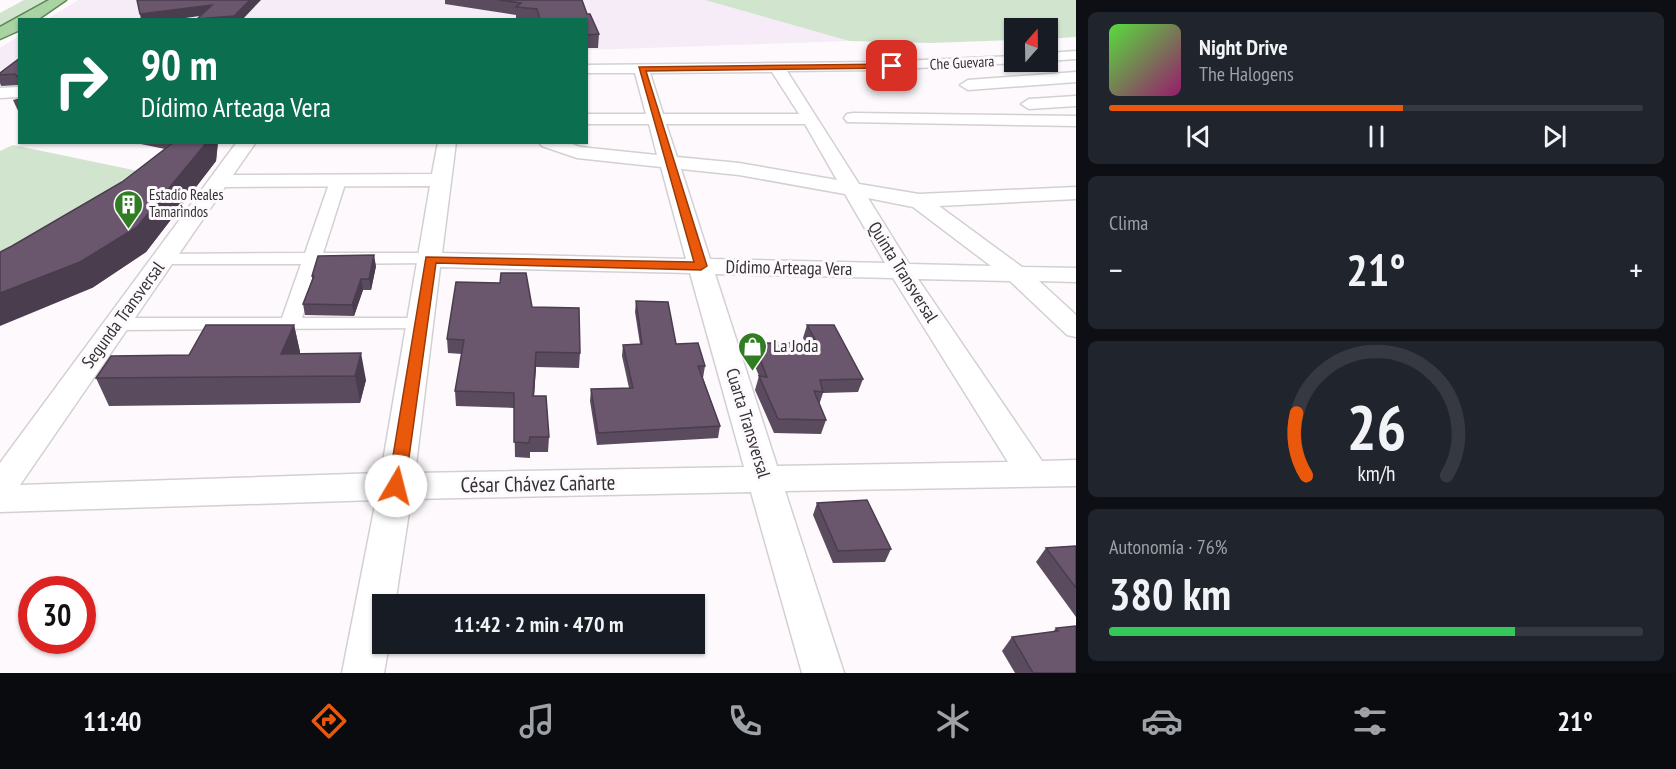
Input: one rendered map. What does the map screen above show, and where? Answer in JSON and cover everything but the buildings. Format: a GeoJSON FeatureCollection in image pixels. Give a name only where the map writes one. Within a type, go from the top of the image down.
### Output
{"type":"FeatureCollection","features":[{"type":"Feature","properties":{"kind":"main road"},"geometry":{"type":"LineString","coordinates":[[28,18],[59,0]]}},
{"type":"Feature","properties":{"kind":"main road"},"geometry":{"type":"LineString","coordinates":[[0,34],[18,24]]}},
{"type":"Feature","properties":{"kind":"street"},"geometry":{"type":"LineString","coordinates":[[1058,56],[1076,55]]}},
{"type":"Feature","properties":{"kind":"street","name":"Che Guevara"},"geometry":{"type":"LineString","coordinates":[[588,69],[931,65],[1004,61]]}},
{"type":"Feature","properties":{"kind":"street"},"geometry":{"type":"LineString","coordinates":[[931,65],[996,100]]}},
{"type":"Feature","properties":{"kind":"street","name":"Quinta Transversal"},"geometry":{"type":"LineString","coordinates":[[777,68],[811,118],[901,271],[1033,474]]}},
{"type":"Feature","properties":{"kind":"street","name":"Cuarta Transversal"},"geometry":{"type":"LineString","coordinates":[[641,69],[823,673]]}},
{"type":"Feature","properties":{"kind":"street"},"geometry":{"type":"LineString","coordinates":[[1041,72],[1076,88]]}},
{"type":"Feature","properties":{"kind":"street"},"geometry":{"type":"LineString","coordinates":[[968,85],[1076,77]]}},
{"type":"Feature","properties":{"kind":"street"},"geometry":{"type":"LineString","coordinates":[[0,93],[18,92]]}},
{"type":"Feature","properties":{"kind":"street"},"geometry":{"type":"LineString","coordinates":[[960,119],[942,109],[1076,101]]}},
{"type":"Feature","properties":{"kind":"street"},"geometry":{"type":"LineString","coordinates":[[588,119],[811,118]]}},
{"type":"Feature","properties":{"kind":"street"},"geometry":{"type":"LineString","coordinates":[[853,118],[1076,121]]}},
{"type":"Feature","properties":{"kind":"street","name":"Segunda Transversal"},"geometry":{"type":"LineString","coordinates":[[0,488],[245,144]]}},
{"type":"Feature","properties":{"kind":"street"},"geometry":{"type":"LineString","coordinates":[[363,673],[396,486],[447,144]]}},
{"type":"Feature","properties":{"kind":"street"},"geometry":{"type":"LineString","coordinates":[[554,144],[577,152],[739,169],[858,198],[917,200],[1076,193]]}},
{"type":"Feature","properties":{"kind":"street"},"geometry":{"type":"LineString","coordinates":[[220,181],[442,180]]}},
{"type":"Feature","properties":{"kind":"street"},"geometry":{"type":"LineString","coordinates":[[290,323],[314,258],[338,181]]}},
{"type":"Feature","properties":{"kind":"street"},"geometry":{"type":"LineString","coordinates":[[917,200],[1017,274],[1076,329]]}},
{"type":"Feature","properties":{"kind":"street"},"geometry":{"type":"LineString","coordinates":[[164,260],[430,259]]}},
{"type":"Feature","properties":{"kind":"street","name":"Dídimo Arteaga Vera"},"geometry":{"type":"LineString","coordinates":[[430,259],[1076,275]]}},
{"type":"Feature","properties":{"kind":"street"},"geometry":{"type":"LineString","coordinates":[[117,324],[420,324]]}},
{"type":"Feature","properties":{"kind":"street","name":"César Chávez Cañarte"},"geometry":{"type":"LineString","coordinates":[[0,499],[396,486],[1076,473]]}},
{"type":"Feature","properties":{"kind":"shaded area"},"geometry":{"type":"Polygon","coordinates":[[[78,0],[705,0],[849,41],[588,50],[588,18],[49,18],[78,0]]]}},
{"type":"Feature","properties":{"kind":"shaded area"},"geometry":{"type":"Polygon","coordinates":[[[18,37],[18,69],[0,69],[0,48],[18,37]]]}},
{"type":"Feature","properties":{"kind":"green space"},"geometry":{"type":"Polygon","coordinates":[[[24,0],[53,0],[22,18],[18,18],[18,20],[0,31],[0,13],[24,0]]]}},
{"type":"Feature","properties":{"kind":"green space"},"geometry":{"type":"Polygon","coordinates":[[[705,0],[1076,0],[1076,37],[1058,38],[1058,18],[1004,18],[1004,40],[930,43],[849,41],[705,0]]]}},
{"type":"Feature","properties":{"kind":"green space"},"geometry":{"type":"Polygon","coordinates":[[[13,145],[143,172],[0,252],[0,151],[13,145]]]}},
{"type":"Feature","properties":{"kind":"place","name":"Estadio Reales Tamarindos"},"geometry":{"type":"Point","coordinates":[128,230]}},
{"type":"Feature","properties":{"kind":"place","name":"La Joda"},"geometry":{"type":"Point","coordinates":[752,372]}},
{"type":"Feature","properties":{"kind":"route"},"geometry":{"type":"LineString","coordinates":[[396,486],[430,260],[701,266],[641,69],[892,66]]}}]}
